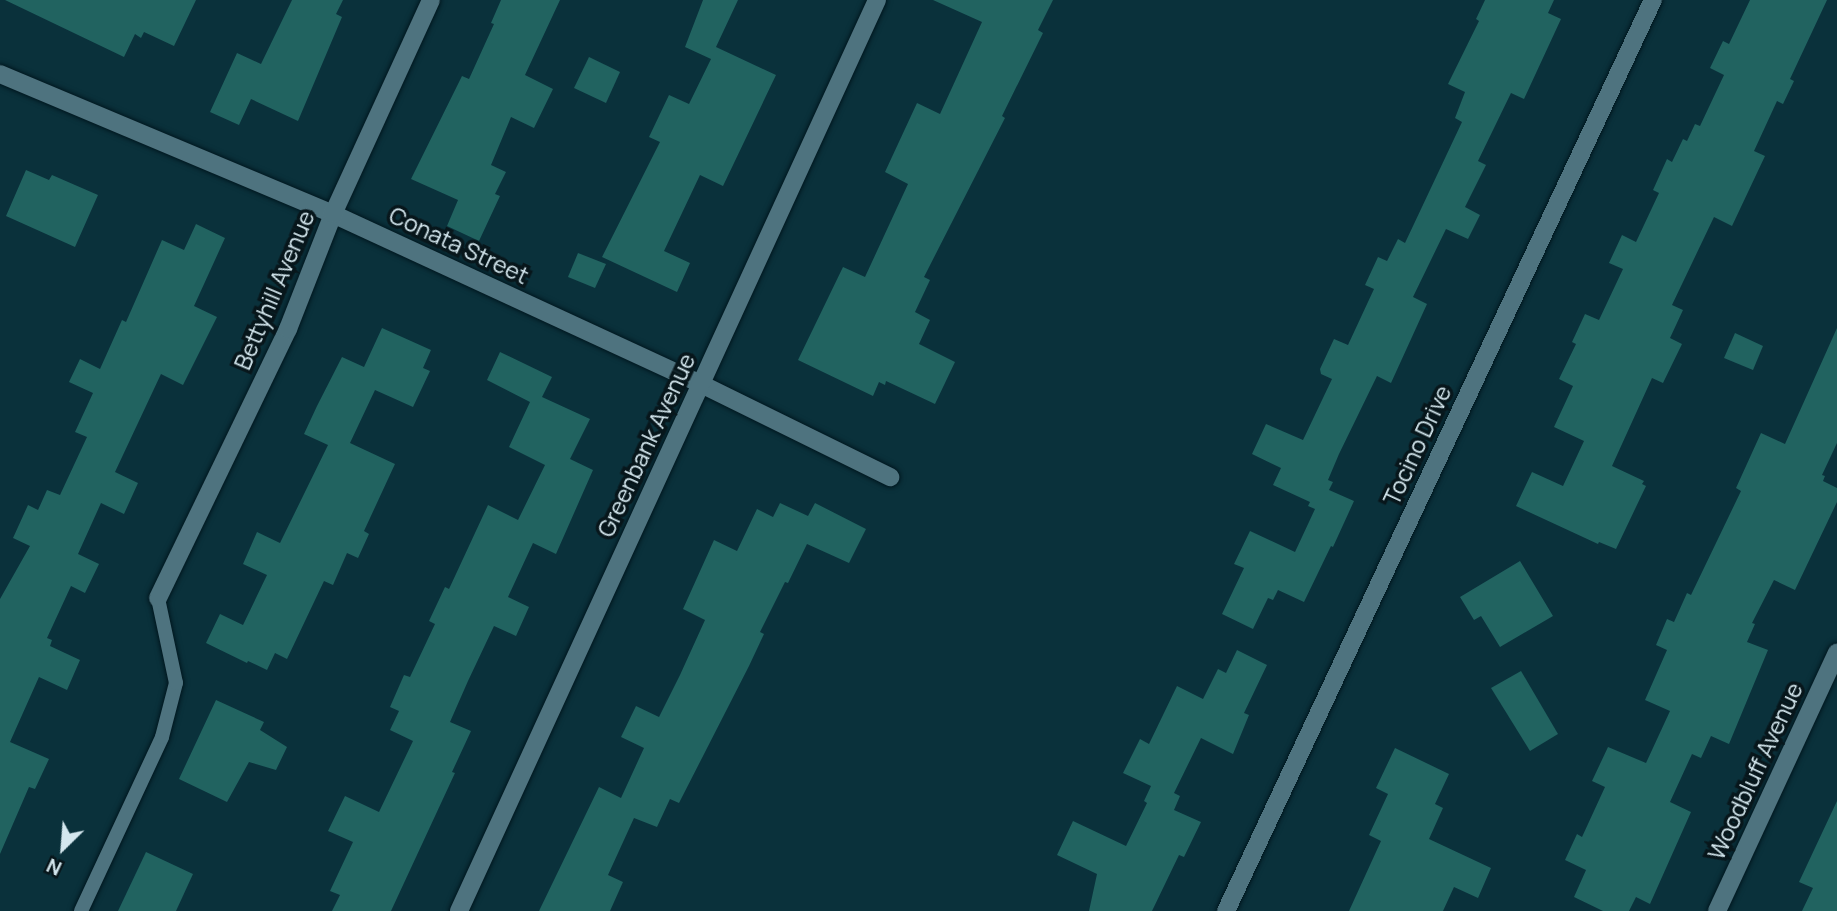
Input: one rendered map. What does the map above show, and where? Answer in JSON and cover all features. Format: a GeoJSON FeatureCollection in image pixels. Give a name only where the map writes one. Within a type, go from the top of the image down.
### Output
{"type":"FeatureCollection","features":[{"type":"Feature","properties":{"kind":"street","name":"Bettyhill Avenue"},"geometry":{"type":"LineString","coordinates":[[158,598],[288,329],[333,214],[431,0]]}},
{"type":"Feature","properties":{"kind":"street","name":"Greenbank Avenue"},"geometry":{"type":"LineString","coordinates":[[459,911],[877,0]]}},
{"type":"Feature","properties":{"kind":"street","name":"Tocino Drive"},"geometry":{"type":"LineString","coordinates":[[1226,911],[1653,0]]}},
{"type":"Feature","properties":{"kind":"street","name":"Conata Street"},"geometry":{"type":"LineString","coordinates":[[0,74],[333,214],[701,384],[890,477]]}},
{"type":"Feature","properties":{"kind":"street","name":"Woodbluff Avenue"},"geometry":{"type":"LineString","coordinates":[[1717,911],[1837,652]]}},
{"type":"Feature","properties":{"kind":"lane"},"geometry":{"type":"LineString","coordinates":[[82,911],[162,737],[176,683],[158,598]]}},
{"type":"Feature","properties":{"kind":"building"},"geometry":{"type":"Polygon","coordinates":[[[5,0],[196,0],[174,46],[144,32],[141,38],[135,34],[124,57],[5,0]]]}},
{"type":"Feature","properties":{"kind":"building"},"geometry":{"type":"Polygon","coordinates":[[[292,0],[343,0],[336,14],[342,17],[298,121],[251,99],[239,125],[210,112],[237,53],[261,64],[292,0]]]}},
{"type":"Feature","properties":{"kind":"building"},"geometry":{"type":"Polygon","coordinates":[[[501,0],[560,0],[525,75],[553,89],[534,128],[511,117],[491,165],[506,172],[495,194],[500,196],[479,241],[447,226],[458,200],[411,179],[462,76],[469,79],[494,24],[491,23],[501,0]]]}},
{"type":"Feature","properties":{"kind":"building"},"geometry":{"type":"Polygon","coordinates":[[[703,0],[738,0],[716,47],[776,75],[723,186],[700,175],[664,251],[690,263],[677,292],[602,257],[660,142],[649,137],[669,95],[689,104],[711,59],[685,47],[703,0]]]}},
{"type":"Feature","properties":{"kind":"building"},"geometry":{"type":"Polygon","coordinates":[[[933,0],[1053,0],[1038,30],[1043,33],[1002,116],[1005,118],[924,277],[930,280],[915,312],[930,320],[919,344],[955,362],[935,404],[886,381],[885,385],[879,382],[873,396],[798,360],[843,267],[865,277],[908,184],[885,172],[917,103],[940,114],[982,22],[933,0]]]}},
{"type":"Feature","properties":{"kind":"building"},"geometry":{"type":"Polygon","coordinates":[[[1485,0],[1554,0],[1548,13],[1561,19],[1524,99],[1511,93],[1478,161],[1486,165],[1465,207],[1480,215],[1468,239],[1446,229],[1413,297],[1427,304],[1391,383],[1377,376],[1339,454],[1328,480],[1333,482],[1329,490],[1354,501],[1333,547],[1331,546],[1304,602],[1278,590],[1273,600],[1268,598],[1253,629],[1222,614],[1244,568],[1234,564],[1250,531],[1295,552],[1315,509],[1308,506],[1310,502],[1273,485],[1281,468],[1252,454],[1266,424],[1303,440],[1332,379],[1321,374],[1320,369],[1334,339],[1348,345],[1374,289],[1365,285],[1378,257],[1387,261],[1398,239],[1405,243],[1462,122],[1455,118],[1465,92],[1448,84],[1479,21],[1476,19],[1485,0]]]}},
{"type":"Feature","properties":{"kind":"building"},"geometry":{"type":"Polygon","coordinates":[[[1750,0],[1827,0],[1790,79],[1794,81],[1783,104],[1777,101],[1754,151],[1765,156],[1732,226],[1714,217],[1672,305],[1683,310],[1670,338],[1682,344],[1663,383],[1652,378],[1612,466],[1644,481],[1642,484],[1646,486],[1616,549],[1599,542],[1598,544],[1516,506],[1532,472],[1563,486],[1584,441],[1554,427],[1573,386],[1559,379],[1576,344],[1572,342],[1585,314],[1599,320],[1623,269],[1609,263],[1622,235],[1636,242],[1659,193],[1653,190],[1667,159],[1672,162],[1683,139],[1687,141],[1695,124],[1700,126],[1724,75],[1710,68],[1723,41],[1729,44],[1750,0]]]}},
{"type":"Feature","properties":{"kind":"building"},"geometry":{"type":"Polygon","coordinates":[[[589,57],[620,72],[606,103],[574,88],[589,57]]]}},
{"type":"Feature","properties":{"kind":"building"},"geometry":{"type":"Polygon","coordinates":[[[26,170],[49,180],[52,175],[98,195],[75,247],[6,216],[26,170]]]}},
{"type":"Feature","properties":{"kind":"building"},"geometry":{"type":"Polygon","coordinates":[[[196,224],[225,238],[194,306],[217,317],[183,385],[161,374],[115,472],[138,483],[124,514],[101,503],[78,554],[99,564],[85,593],[71,586],[47,638],[52,640],[50,646],[80,660],[67,690],[39,677],[10,742],[49,759],[35,789],[29,787],[0,854],[0,599],[30,546],[13,538],[28,505],[38,510],[47,490],[60,495],[87,437],[75,432],[93,393],[69,382],[80,359],[100,369],[122,320],[126,322],[162,240],[184,250],[196,224]]]}},
{"type":"Feature","properties":{"kind":"building"},"geometry":{"type":"Polygon","coordinates":[[[578,253],[606,264],[595,288],[568,277],[578,253]]]}},
{"type":"Feature","properties":{"kind":"building"},"geometry":{"type":"Polygon","coordinates":[[[382,328],[431,350],[423,368],[430,371],[413,407],[375,390],[350,443],[395,464],[364,531],[369,534],[358,558],[347,553],[333,585],[324,581],[287,659],[275,653],[267,670],[248,661],[247,663],[206,643],[220,614],[243,625],[267,575],[243,564],[257,532],[280,543],[328,445],[304,434],[317,406],[342,357],[364,367],[382,328]]]}},
{"type":"Feature","properties":{"kind":"building"},"geometry":{"type":"Polygon","coordinates":[[[1837,328],[1837,443],[1822,475],[1825,476],[1823,481],[1837,488],[1837,502],[1795,590],[1774,580],[1752,623],[1755,624],[1747,642],[1768,650],[1729,744],[1711,736],[1701,758],[1692,754],[1670,802],[1691,812],[1650,904],[1636,897],[1629,911],[1603,911],[1574,897],[1586,870],[1565,860],[1577,834],[1582,837],[1605,787],[1592,781],[1608,747],[1646,763],[1670,711],[1645,700],[1667,650],[1656,645],[1667,619],[1674,622],[1687,593],[1691,595],[1741,491],[1736,488],[1761,433],[1785,444],[1837,328]]]}},
{"type":"Feature","properties":{"kind":"building"},"geometry":{"type":"Polygon","coordinates":[[[1735,333],[1763,346],[1753,370],[1724,358],[1735,333]]]}},
{"type":"Feature","properties":{"kind":"building"},"geometry":{"type":"Polygon","coordinates":[[[500,352],[552,377],[542,397],[590,419],[570,459],[593,470],[556,554],[533,543],[508,597],[529,607],[516,636],[494,626],[468,681],[450,722],[471,731],[452,772],[455,773],[391,911],[332,911],[340,895],[330,891],[353,842],[328,831],[345,796],[379,812],[413,741],[390,730],[399,711],[390,707],[404,675],[410,677],[435,624],[429,621],[445,587],[449,589],[488,505],[518,520],[545,465],[509,447],[530,402],[487,380],[500,352]]]}},
{"type":"Feature","properties":{"kind":"building"},"geometry":{"type":"Polygon","coordinates":[[[780,503],[808,516],[815,503],[866,529],[849,563],[807,544],[760,632],[764,634],[749,666],[679,803],[670,799],[657,827],[634,818],[608,875],[623,882],[610,911],[539,911],[599,787],[621,798],[644,748],[621,737],[636,706],[659,717],[680,675],[705,620],[683,609],[714,540],[737,551],[757,509],[773,517],[780,503]]]}},
{"type":"Feature","properties":{"kind":"building"},"geometry":{"type":"Polygon","coordinates":[[[1520,561],[1553,616],[1500,647],[1481,616],[1474,620],[1460,597],[1520,561]]]}},
{"type":"Feature","properties":{"kind":"building"},"geometry":{"type":"Polygon","coordinates":[[[1237,650],[1267,665],[1244,713],[1249,715],[1233,754],[1201,738],[1174,793],[1180,796],[1174,810],[1201,822],[1184,857],[1179,855],[1152,911],[1089,911],[1097,874],[1057,855],[1073,821],[1126,846],[1147,803],[1144,801],[1151,786],[1123,773],[1140,739],[1149,744],[1177,686],[1203,699],[1218,669],[1226,673],[1237,650]]]}},
{"type":"Feature","properties":{"kind":"building"},"geometry":{"type":"Polygon","coordinates":[[[1521,671],[1558,734],[1530,751],[1491,688],[1521,671]]]}},
{"type":"Feature","properties":{"kind":"building"},"geometry":{"type":"Polygon","coordinates":[[[216,700],[264,722],[260,730],[287,747],[276,770],[249,762],[227,802],[179,779],[216,700]]]}},
{"type":"Feature","properties":{"kind":"building"},"geometry":{"type":"Polygon","coordinates":[[[1395,748],[1449,774],[1435,804],[1443,808],[1429,839],[1491,868],[1478,898],[1454,887],[1443,911],[1349,911],[1381,841],[1369,835],[1388,794],[1376,788],[1395,748]]]}},
{"type":"Feature","properties":{"kind":"building"},"geometry":{"type":"Polygon","coordinates":[[[1837,801],[1837,911],[1802,911],[1813,888],[1799,882],[1837,801]]]}},
{"type":"Feature","properties":{"kind":"building"},"geometry":{"type":"Polygon","coordinates":[[[146,852],[193,874],[176,911],[118,911],[146,852]]]}}]}
